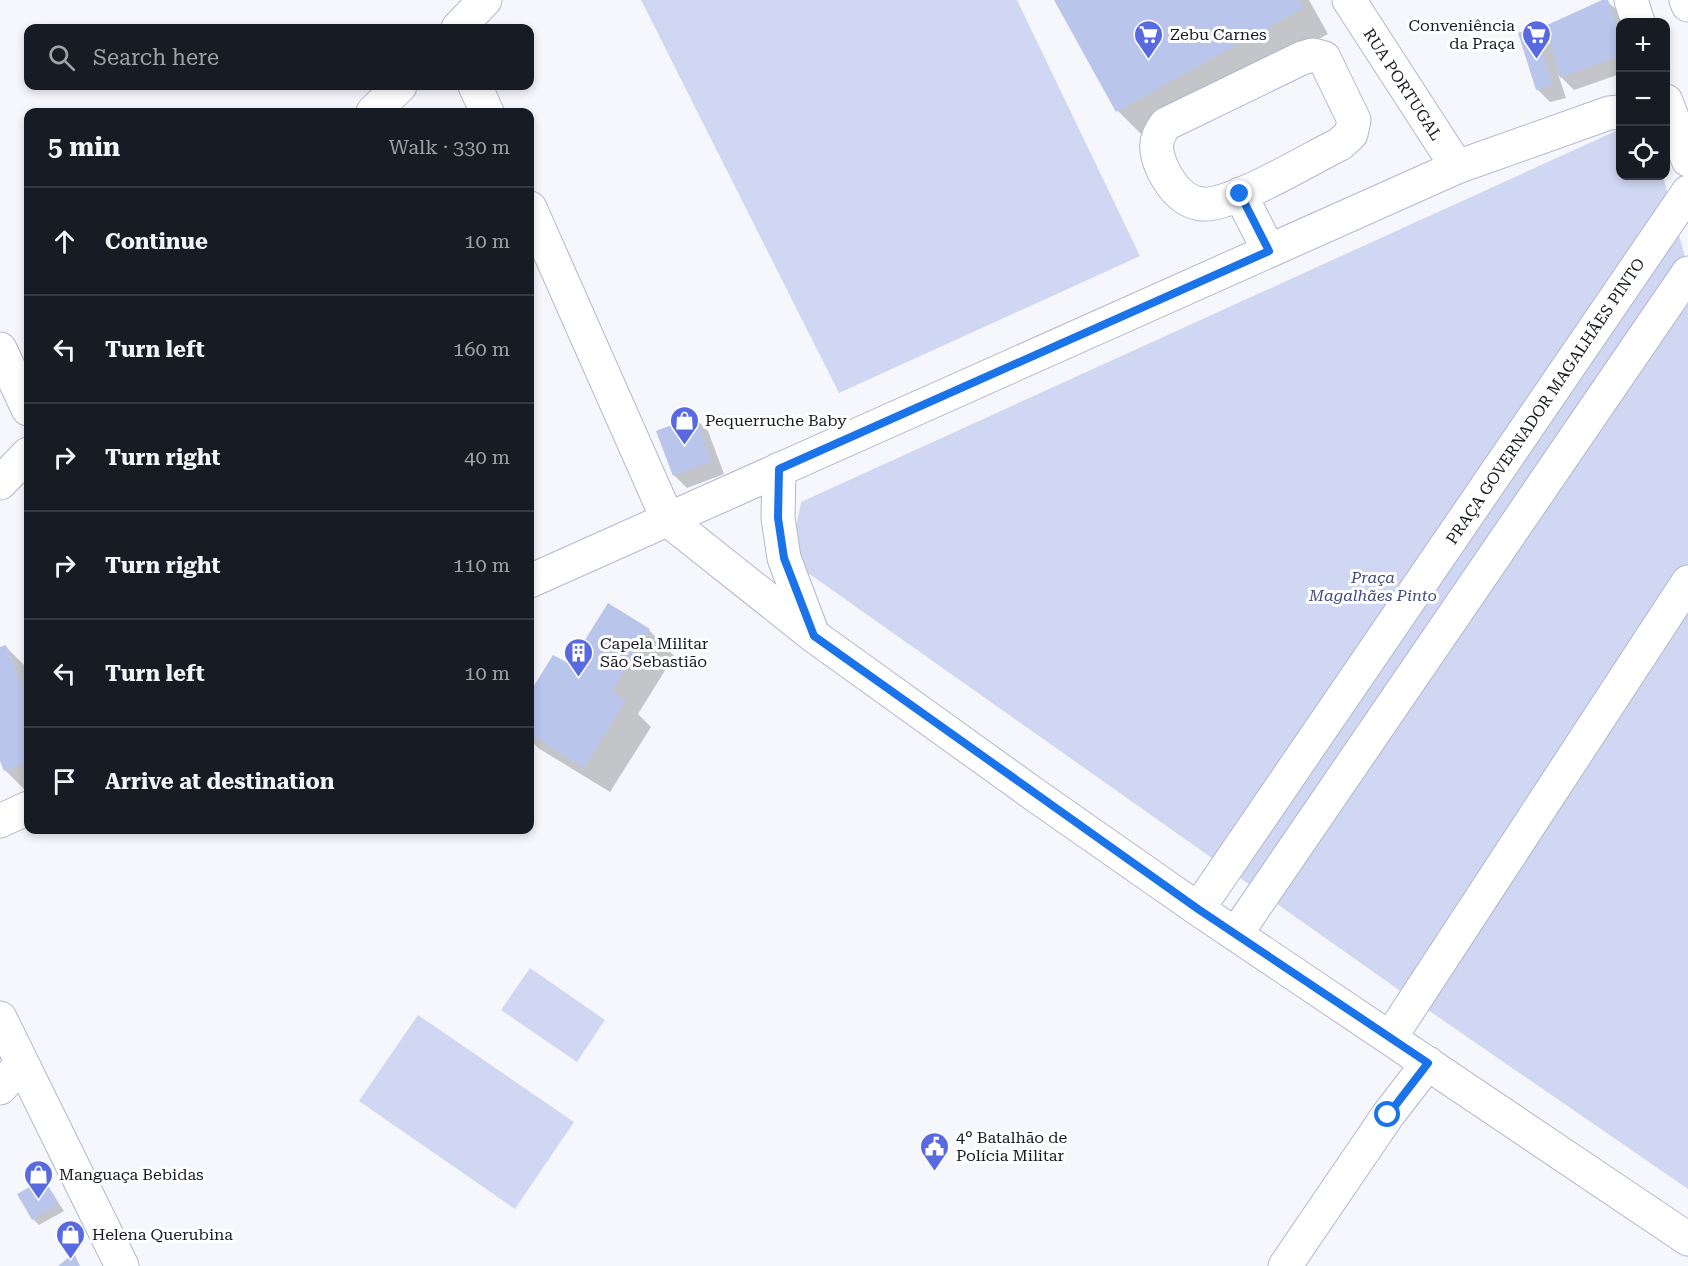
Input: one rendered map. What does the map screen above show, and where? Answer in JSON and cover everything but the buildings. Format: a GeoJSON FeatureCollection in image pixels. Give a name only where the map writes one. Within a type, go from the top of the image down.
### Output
{"type":"FeatureCollection","features":[{"type":"Feature","properties":{"kind":"street"},"geometry":{"type":"LineString","coordinates":[[462,24],[485,0]]}},
{"type":"Feature","properties":{"kind":"street","name":"RUA PORTUGAL"},"geometry":{"type":"LineString","coordinates":[[1349,0],[1457,167]]}},
{"type":"Feature","properties":{"kind":"street"},"geometry":{"type":"LineString","coordinates":[[1631,0],[1637,18]]}},
{"type":"Feature","properties":{"kind":"street"},"geometry":{"type":"LineString","coordinates":[[1686,0],[1688,5]]}},
{"type":"Feature","properties":{"kind":"street"},"geometry":{"type":"LineString","coordinates":[[1313,55],[1324,58],[1354,120],[1351,134],[1340,144],[1240,194],[1206,205],[1182,196],[1169,182],[1155,148],[1158,134],[1166,124],[1302,58],[1313,55]]}},
{"type":"Feature","properties":{"kind":"street"},"geometry":{"type":"LineString","coordinates":[[377,108],[396,90]]}},
{"type":"Feature","properties":{"kind":"street"},"geometry":{"type":"LineString","coordinates":[[477,90],[485,108]]}},
{"type":"Feature","properties":{"kind":"street"},"geometry":{"type":"LineString","coordinates":[[534,579],[1457,167],[1616,112]]}},
{"type":"Feature","properties":{"kind":"street"},"geometry":{"type":"LineString","coordinates":[[1673,116],[1688,160]]}},
{"type":"Feature","properties":{"kind":"street","name":"PRAÇA GOVERNADOR MAGALHÃES PINTO"},"geometry":{"type":"LineString","coordinates":[[1198,909],[1688,192]]}},
{"type":"Feature","properties":{"kind":"street"},"geometry":{"type":"LineString","coordinates":[[1240,194],[1269,251]]}},
{"type":"Feature","properties":{"kind":"street"},"geometry":{"type":"LineString","coordinates":[[534,217],[668,520],[814,636],[1198,909],[1688,1239]]}},
{"type":"Feature","properties":{"kind":"street"},"geometry":{"type":"LineString","coordinates":[[1236,934],[1688,273]]}},
{"type":"Feature","properties":{"kind":"street"},"geometry":{"type":"LineString","coordinates":[[0,349],[24,400]]}},
{"type":"Feature","properties":{"kind":"street"},"geometry":{"type":"LineString","coordinates":[[0,483],[24,458]]}},
{"type":"Feature","properties":{"kind":"street"},"geometry":{"type":"LineString","coordinates":[[779,469],[778,518],[784,558],[814,636]]}},
{"type":"Feature","properties":{"kind":"street"},"geometry":{"type":"LineString","coordinates":[[1390,1038],[1688,582]]}},
{"type":"Feature","properties":{"kind":"street"},"geometry":{"type":"LineString","coordinates":[[0,820],[24,810]]}},
{"type":"Feature","properties":{"kind":"street"},"geometry":{"type":"LineString","coordinates":[[0,1018],[123,1266]]}},
{"type":"Feature","properties":{"kind":"street"},"geometry":{"type":"LineString","coordinates":[[1285,1266],[1388,1115],[1428,1063]]}},
{"type":"Feature","properties":{"kind":"street"},"geometry":{"type":"LineString","coordinates":[[0,1088],[22,1064]]}},
{"type":"Feature","properties":{"kind":"green space"},"geometry":{"type":"Polygon","coordinates":[[[641,0],[1017,0],[1140,256],[839,393],[641,0]]]}},
{"type":"Feature","properties":{"kind":"green space","name":"Praça Magalhães Pinto"},"geometry":{"type":"Polygon","coordinates":[[[1616,131],[1616,180],[1664,180],[1688,268],[1688,1189],[1399,990],[801,568],[795,532],[801,502],[1616,131]]]}},
{"type":"Feature","properties":{"kind":"green space"},"geometry":{"type":"Polygon","coordinates":[[[530,968],[605,1020],[577,1062],[501,1010],[530,968]]]}},
{"type":"Feature","properties":{"kind":"green space"},"geometry":{"type":"Polygon","coordinates":[[[418,1015],[574,1122],[515,1209],[359,1101],[418,1015]]]}},
{"type":"Feature","properties":{"kind":"place","name":"Zebu Carnes"},"geometry":{"type":"Point","coordinates":[1149,60]}},
{"type":"Feature","properties":{"kind":"place","name":"Conveniência da Praça"},"geometry":{"type":"Point","coordinates":[1536,60]}},
{"type":"Feature","properties":{"kind":"place","name":"Pequerruche Baby"},"geometry":{"type":"Point","coordinates":[684,446]}},
{"type":"Feature","properties":{"kind":"place","name":"Capela Militar São Sebastião"},"geometry":{"type":"Point","coordinates":[579,678]}},
{"type":"Feature","properties":{"kind":"place","name":"4° Batalhão de Polícia Militar"},"geometry":{"type":"Point","coordinates":[935,1172]}},
{"type":"Feature","properties":{"kind":"place","name":"Manguaça Bebidas"},"geometry":{"type":"Point","coordinates":[38,1200]}},
{"type":"Feature","properties":{"kind":"place","name":"Helena Querubina"},"geometry":{"type":"Point","coordinates":[71,1260]}},
{"type":"Feature","properties":{"kind":"route"},"geometry":{"type":"LineString","coordinates":[[1240,194],[1269,251],[779,469],[778,518],[784,558],[814,636],[1198,909],[1428,1063],[1388,1115]]}}]}
